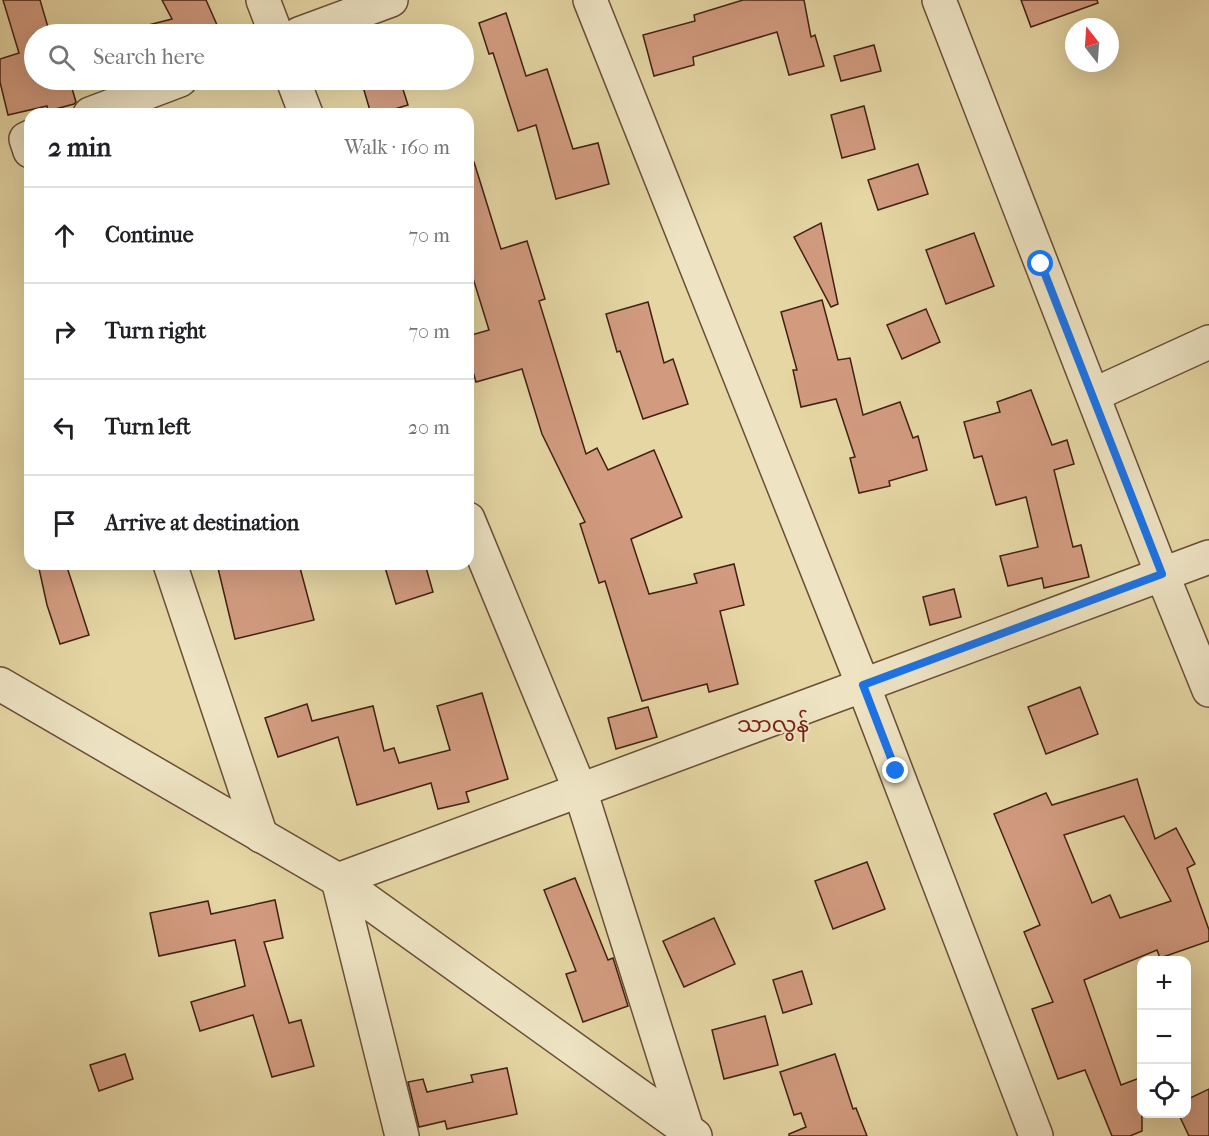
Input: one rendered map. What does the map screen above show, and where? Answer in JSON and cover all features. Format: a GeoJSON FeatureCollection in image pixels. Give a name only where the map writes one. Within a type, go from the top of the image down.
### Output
{"type":"FeatureCollection","features":[{"type":"Feature","properties":{"kind":"street"},"geometry":{"type":"LineString","coordinates":[[263,0],[272,24]]}},
{"type":"Feature","properties":{"kind":"street"},"geometry":{"type":"LineString","coordinates":[[326,24],[391,0]]}},
{"type":"Feature","properties":{"kind":"street"},"geometry":{"type":"LineString","coordinates":[[590,0],[863,685],[1036,1136]]}},
{"type":"Feature","properties":{"kind":"street"},"geometry":{"type":"LineString","coordinates":[[939,0],[1209,690]]}},
{"type":"Feature","properties":{"kind":"street"},"geometry":{"type":"LineString","coordinates":[[106,108],[154,90]]}},
{"type":"Feature","properties":{"kind":"street"},"geometry":{"type":"LineString","coordinates":[[297,90],[304,108]]}},
{"type":"Feature","properties":{"kind":"street"},"geometry":{"type":"LineString","coordinates":[[1093,395],[1209,342]]}},
{"type":"Feature","properties":{"kind":"street"},"geometry":{"type":"LineString","coordinates":[[474,534],[580,790],[691,1134]]}},
{"type":"Feature","properties":{"kind":"street"},"geometry":{"type":"LineString","coordinates":[[338,880],[1209,557]]}},
{"type":"Feature","properties":{"kind":"street"},"geometry":{"type":"LineString","coordinates":[[172,570],[261,836]]}},
{"type":"Feature","properties":{"kind":"street"},"geometry":{"type":"LineString","coordinates":[[0,684],[338,880],[691,1134]]}},
{"type":"Feature","properties":{"kind":"street"},"geometry":{"type":"LineString","coordinates":[[338,880],[402,1136]]}},
{"type":"Feature","properties":{"kind":"building"},"geometry":{"type":"Polygon","coordinates":[[[3,0],[40,0],[47,24],[24,24],[24,90],[72,90],[76,102],[59,108],[47,108],[47,106],[24,108],[24,111],[8,115],[0,82],[0,59],[19,53],[3,0]]]}},
{"type":"Feature","properties":{"kind":"building"},"geometry":{"type":"Polygon","coordinates":[[[162,0],[206,0],[217,24],[152,24],[172,19],[162,0]]]}},
{"type":"Feature","properties":{"kind":"building"},"geometry":{"type":"Polygon","coordinates":[[[743,0],[804,0],[811,37],[815,35],[824,66],[789,75],[777,32],[693,57],[694,65],[654,76],[643,35],[695,21],[694,15],[743,0]]]}},
{"type":"Feature","properties":{"kind":"building"},"geometry":{"type":"Polygon","coordinates":[[[1021,0],[1097,0],[1098,3],[1031,27],[1021,0]]]}},
{"type":"Feature","properties":{"kind":"building"},"geometry":{"type":"Polygon","coordinates":[[[506,13],[526,76],[547,69],[573,149],[598,143],[609,184],[556,199],[536,125],[518,131],[493,53],[489,54],[479,23],[506,13]]]}},
{"type":"Feature","properties":{"kind":"building"},"geometry":{"type":"Polygon","coordinates":[[[874,45],[881,71],[841,81],[834,56],[874,45]]]}},
{"type":"Feature","properties":{"kind":"building"},"geometry":{"type":"Polygon","coordinates":[[[364,90],[403,90],[408,105],[398,108],[369,108],[364,90]]]}},
{"type":"Feature","properties":{"kind":"building"},"geometry":{"type":"Polygon","coordinates":[[[864,106],[875,149],[842,158],[831,115],[864,106]]]}},
{"type":"Feature","properties":{"kind":"building"},"geometry":{"type":"Polygon","coordinates":[[[474,162],[501,249],[527,241],[545,299],[539,301],[586,454],[597,448],[608,470],[654,450],[682,517],[631,539],[649,594],[697,583],[694,574],[734,564],[744,605],[720,611],[738,684],[709,692],[707,684],[642,701],[605,581],[599,583],[580,524],[585,522],[542,434],[522,369],[476,382],[474,334],[489,330],[474,281],[474,162]]]}},
{"type":"Feature","properties":{"kind":"building"},"geometry":{"type":"Polygon","coordinates":[[[918,164],[928,194],[878,210],[868,180],[918,164]]]}},
{"type":"Feature","properties":{"kind":"building"},"geometry":{"type":"Polygon","coordinates":[[[821,223],[838,304],[831,307],[794,237],[821,223]]]}},
{"type":"Feature","properties":{"kind":"building"},"geometry":{"type":"Polygon","coordinates":[[[974,233],[994,286],[946,304],[926,250],[974,233]]]}},
{"type":"Feature","properties":{"kind":"building"},"geometry":{"type":"Polygon","coordinates":[[[822,300],[838,360],[850,358],[863,415],[900,402],[913,438],[918,436],[927,470],[889,481],[890,486],[859,493],[850,458],[855,457],[836,399],[801,407],[793,370],[797,370],[781,312],[822,300]]]}},
{"type":"Feature","properties":{"kind":"building"},"geometry":{"type":"Polygon","coordinates":[[[648,302],[664,363],[673,359],[688,404],[643,419],[620,351],[617,352],[606,314],[648,302]]]}},
{"type":"Feature","properties":{"kind":"building"},"geometry":{"type":"Polygon","coordinates":[[[926,309],[940,342],[902,359],[887,325],[926,309]]]}},
{"type":"Feature","properties":{"kind":"building"},"geometry":{"type":"Polygon","coordinates":[[[1031,390],[1052,445],[1067,440],[1074,464],[1054,470],[1073,547],[1081,545],[1089,577],[1044,588],[1042,578],[1008,586],[1000,556],[1038,547],[1026,497],[996,505],[982,456],[974,458],[964,422],[1000,412],[997,402],[1031,390]]]}},
{"type":"Feature","properties":{"kind":"building"},"geometry":{"type":"Polygon","coordinates":[[[39,570],[68,570],[89,635],[60,644],[47,605],[39,570]]]}},
{"type":"Feature","properties":{"kind":"building"},"geometry":{"type":"Polygon","coordinates":[[[218,570],[301,570],[314,620],[235,639],[218,570]]]}},
{"type":"Feature","properties":{"kind":"building"},"geometry":{"type":"Polygon","coordinates":[[[386,570],[427,570],[433,592],[396,604],[386,570]]]}},
{"type":"Feature","properties":{"kind":"building"},"geometry":{"type":"Polygon","coordinates":[[[954,589],[961,617],[930,625],[923,597],[954,589]]]}},
{"type":"Feature","properties":{"kind":"building"},"geometry":{"type":"Polygon","coordinates":[[[1080,687],[1098,734],[1046,754],[1028,707],[1080,687]]]}},
{"type":"Feature","properties":{"kind":"building"},"geometry":{"type":"Polygon","coordinates":[[[482,693],[508,779],[466,792],[469,802],[438,809],[431,783],[357,805],[338,737],[278,757],[265,718],[307,704],[312,721],[373,706],[384,751],[394,748],[399,763],[450,750],[437,706],[482,693]]]}},
{"type":"Feature","properties":{"kind":"building"},"geometry":{"type":"Polygon","coordinates":[[[648,707],[657,737],[616,749],[608,718],[648,707]]]}},
{"type":"Feature","properties":{"kind":"building"},"geometry":{"type":"Polygon","coordinates":[[[1137,779],[1155,839],[1176,828],[1195,864],[1187,868],[1209,930],[1209,941],[1166,956],[1159,956],[1157,950],[1137,956],[1137,958],[1084,980],[1121,1085],[1137,1079],[1137,1118],[1142,1118],[1142,1131],[1130,1136],[1112,1136],[1085,1070],[1058,1079],[1032,1009],[1053,1002],[1024,932],[1040,925],[994,814],[1046,793],[1052,805],[1137,779]],[[1124,816],[1064,835],[1092,903],[1110,895],[1120,918],[1171,901],[1124,816]]]}},
{"type":"Feature","properties":{"kind":"building"},"geometry":{"type":"Polygon","coordinates":[[[867,862],[885,909],[833,929],[815,881],[867,862]]]}},
{"type":"Feature","properties":{"kind":"building"},"geometry":{"type":"Polygon","coordinates":[[[575,878],[608,960],[613,958],[628,1006],[583,1022],[566,974],[576,971],[544,890],[575,878]]]}},
{"type":"Feature","properties":{"kind":"building"},"geometry":{"type":"Polygon","coordinates":[[[275,900],[283,938],[264,942],[289,1023],[301,1020],[314,1066],[272,1077],[253,1015],[200,1031],[191,1002],[245,986],[235,940],[159,956],[150,913],[208,901],[211,914],[275,900]]]}},
{"type":"Feature","properties":{"kind":"building"},"geometry":{"type":"Polygon","coordinates":[[[714,918],[735,964],[684,987],[663,941],[714,918]]]}},
{"type":"Feature","properties":{"kind":"building"},"geometry":{"type":"Polygon","coordinates":[[[802,971],[812,1004],[783,1013],[773,980],[802,971]]]}},
{"type":"Feature","properties":{"kind":"building"},"geometry":{"type":"Polygon","coordinates":[[[765,1016],[778,1065],[724,1079],[712,1030],[765,1016]]]}},
{"type":"Feature","properties":{"kind":"building"},"geometry":{"type":"Polygon","coordinates":[[[125,1054],[133,1079],[99,1091],[90,1065],[125,1054]]]}},
{"type":"Feature","properties":{"kind":"building"},"geometry":{"type":"Polygon","coordinates":[[[835,1054],[853,1109],[856,1108],[867,1136],[789,1136],[806,1127],[801,1113],[794,1115],[780,1072],[835,1054]]]}},
{"type":"Feature","properties":{"kind":"building"},"geometry":{"type":"Polygon","coordinates":[[[507,1068],[517,1114],[447,1129],[445,1121],[419,1127],[408,1082],[423,1079],[427,1092],[473,1082],[471,1075],[507,1068]]]}},
{"type":"Feature","properties":{"kind":"building"},"geometry":{"type":"Polygon","coordinates":[[[1209,1089],[1209,1136],[1189,1136],[1180,1118],[1191,1118],[1191,1098],[1209,1089]]]}},
{"type":"Feature","properties":{"kind":"district","name":"သာလွန်"},"geometry":{"type":"Point","coordinates":[773,724]}},
{"type":"Feature","properties":{"kind":"route"},"geometry":{"type":"LineString","coordinates":[[896,771],[863,685],[1162,574],[1041,264]]}}]}
